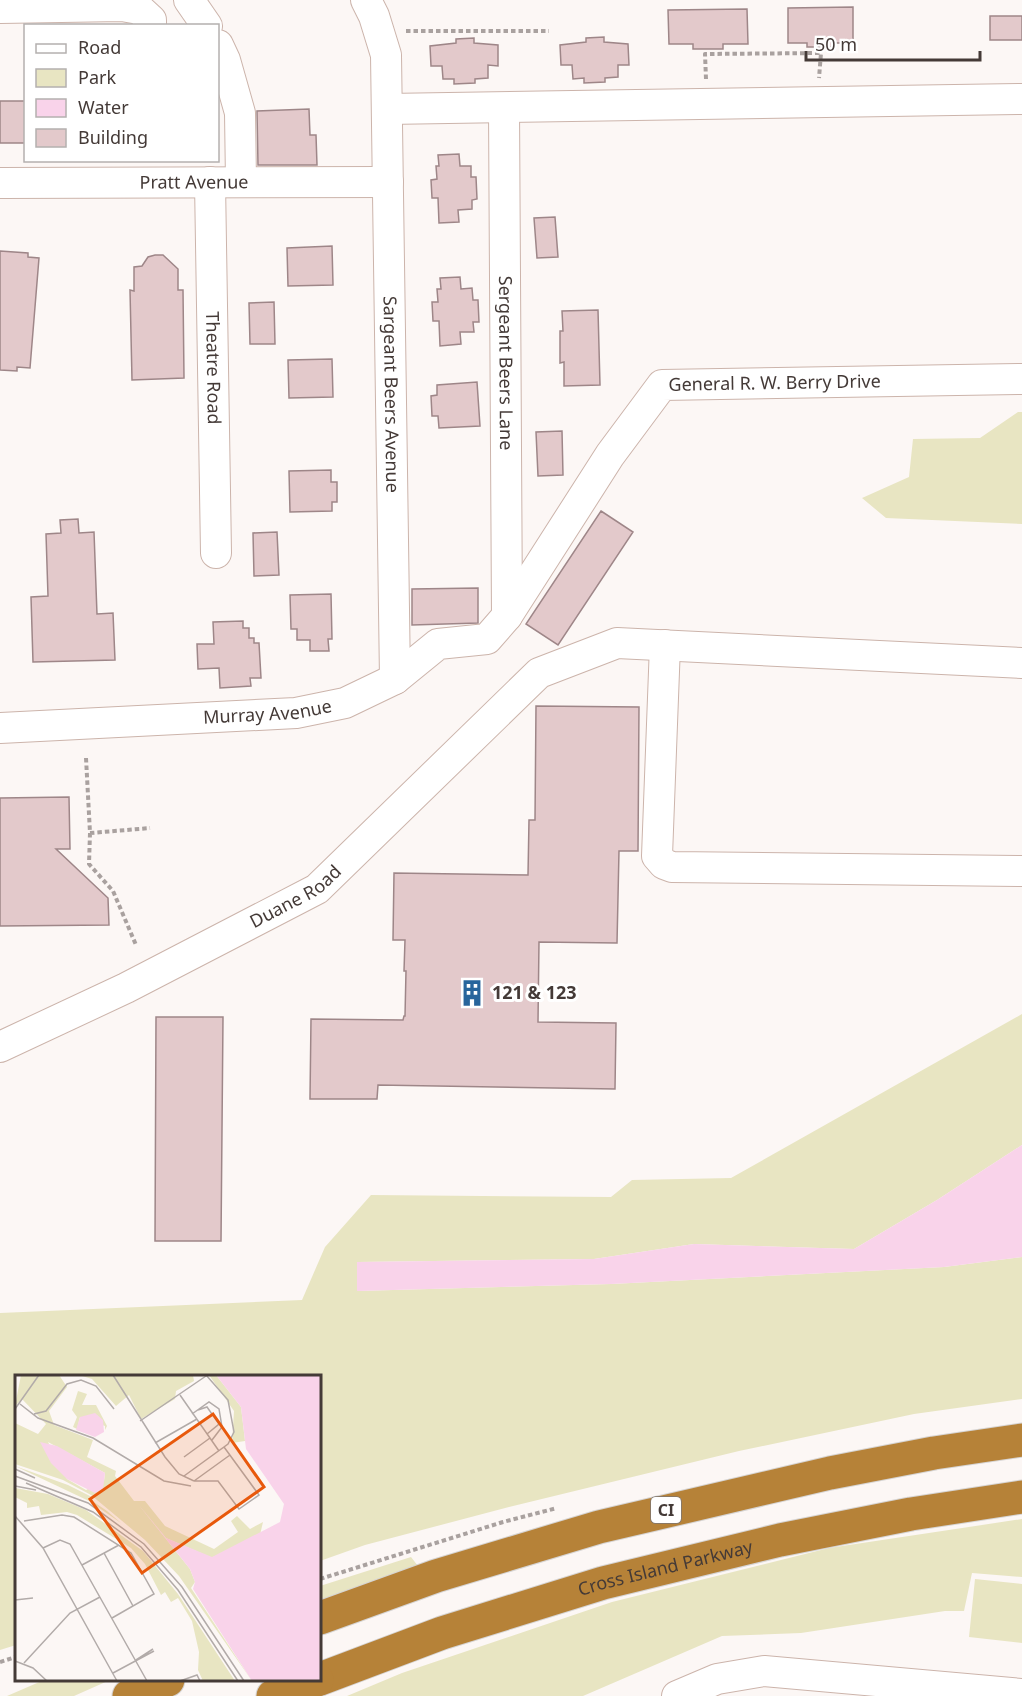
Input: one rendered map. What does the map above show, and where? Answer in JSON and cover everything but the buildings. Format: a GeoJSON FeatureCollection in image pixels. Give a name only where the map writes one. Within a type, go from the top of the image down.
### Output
{"type":"FeatureCollection","features":[{"type":"Feature","properties":{"kind":"highway","name":"CI"},"geometry":{"type":"LineString","coordinates":[[321,1618],[436,1576],[599,1527],[830,1473],[1022,1440]]}},
{"type":"Feature","properties":{"kind":"highway","name":"Cross Island Parkway"},"geometry":{"type":"LineString","coordinates":[[321,1678],[442,1633],[603,1583],[780,1539],[911,1514],[1022,1497]]}},
{"type":"Feature","properties":{"kind":"highway"},"geometry":{"type":"LineString","coordinates":[[129,1696],[166,1681]]}},
{"type":"Feature","properties":{"kind":"highway","name":"Cross Island Parkway"},"geometry":{"type":"LineString","coordinates":[[273,1696],[313,1681]]}},
{"type":"Feature","properties":{"kind":"street"},"geometry":{"type":"LineString","coordinates":[[189,0],[206,24]]}},
{"type":"Feature","properties":{"kind":"street","name":"Sargeant Beers Avenue"},"geometry":{"type":"LineString","coordinates":[[366,0],[374,16],[386,55],[395,679]]}},
{"type":"Feature","properties":{"kind":"street"},"geometry":{"type":"LineString","coordinates":[[0,8],[122,6],[139,9],[151,20],[151,24]]}},
{"type":"Feature","properties":{"kind":"street"},"geometry":{"type":"LineString","coordinates":[[219,47],[225,60],[240,114],[241,182]]}},
{"type":"Feature","properties":{"kind":"street"},"geometry":{"type":"LineString","coordinates":[[387,109],[1022,99]]}},
{"type":"Feature","properties":{"kind":"street","name":"Sergeant Beers Lane"},"geometry":{"type":"LineString","coordinates":[[504,108],[507,616]]}},
{"type":"Feature","properties":{"kind":"street","name":"Pratt Avenue"},"geometry":{"type":"LineString","coordinates":[[0,183],[152,172],[210,182],[388,182]]}},
{"type":"Feature","properties":{"kind":"street","name":"Theatre Road"},"geometry":{"type":"LineString","coordinates":[[210,182],[216,553]]}},
{"type":"Feature","properties":{"kind":"street","name":"General R. W. Berry Drive"},"geometry":{"type":"LineString","coordinates":[[507,616],[610,455],[662,385],[1022,379]]}},
{"type":"Feature","properties":{"kind":"street","name":"Murray Avenue"},"geometry":{"type":"LineString","coordinates":[[0,728],[296,713],[345,703],[395,679],[438,644],[488,639],[507,616]]}},
{"type":"Feature","properties":{"kind":"street","name":"Duane Road"},"geometry":{"type":"LineString","coordinates":[[0,1047],[136,982],[317,889],[539,673],[617,643],[664,645]]}},
{"type":"Feature","properties":{"kind":"street"},"geometry":{"type":"LineString","coordinates":[[1022,663],[664,645],[657,856],[664,864],[672,867],[1022,871]]}},
{"type":"Feature","properties":{"kind":"street"},"geometry":{"type":"LineString","coordinates":[[677,1696],[717,1679],[764,1671],[1022,1694]]}},
{"type":"Feature","properties":{"kind":"path"},"geometry":{"type":"LineString","coordinates":[[396,31],[549,31]]}},
{"type":"Feature","properties":{"kind":"path"},"geometry":{"type":"LineString","coordinates":[[706,88],[705,54],[821,53],[819,86]]}},
{"type":"Feature","properties":{"kind":"path"},"geometry":{"type":"LineString","coordinates":[[86,758],[90,833],[89,864],[112,891],[136,945]]}},
{"type":"Feature","properties":{"kind":"path"},"geometry":{"type":"LineString","coordinates":[[90,833],[150,828]]}},
{"type":"Feature","properties":{"kind":"path"},"geometry":{"type":"LineString","coordinates":[[0,1662],[15,1657]]}},
{"type":"Feature","properties":{"kind":"green space"},"geometry":{"type":"Polygon","coordinates":[[[1018,412],[1022,412],[1022,524],[886,518],[862,498],[909,477],[913,439],[980,438],[1018,412]]]}},
{"type":"Feature","properties":{"kind":"green space"},"geometry":{"type":"Polygon","coordinates":[[[1022,1014],[1022,1145],[937,1200],[854,1249],[694,1244],[594,1259],[358,1262],[357,1291],[611,1284],[944,1267],[1022,1257],[1022,1399],[914,1414],[739,1451],[509,1507],[365,1545],[321,1561],[321,1375],[15,1375],[15,1645],[0,1650],[0,1313],[302,1300],[325,1247],[371,1195],[611,1197],[632,1180],[731,1178],[1022,1014]]]}},
{"type":"Feature","properties":{"kind":"green space"},"geometry":{"type":"Polygon","coordinates":[[[1022,1519],[1022,1577],[972,1573],[964,1611],[945,1611],[801,1633],[722,1636],[583,1696],[347,1696],[402,1673],[612,1602],[829,1548],[1022,1519]]]}},
{"type":"Feature","properties":{"kind":"green space"},"geometry":{"type":"Polygon","coordinates":[[[411,1557],[418,1566],[321,1602],[321,1586],[411,1557]]]}},
{"type":"Feature","properties":{"kind":"green space"},"geometry":{"type":"Polygon","coordinates":[[[975,1579],[1022,1584],[1022,1643],[969,1637],[975,1579]]]}},
{"type":"Feature","properties":{"kind":"green space"},"geometry":{"type":"Polygon","coordinates":[[[42,1681],[108,1681],[74,1696],[7,1696],[42,1681]]]}},
{"type":"Feature","properties":{"kind":"water"},"geometry":{"type":"Polygon","coordinates":[[[1022,1145],[1022,1257],[944,1267],[611,1284],[357,1291],[357,1262],[594,1259],[694,1244],[854,1249],[937,1200],[1022,1145]]]}},
{"type":"Feature","properties":{"kind":"place","name":"121 & 123"},"geometry":{"type":"Point","coordinates":[472,993]}}]}
